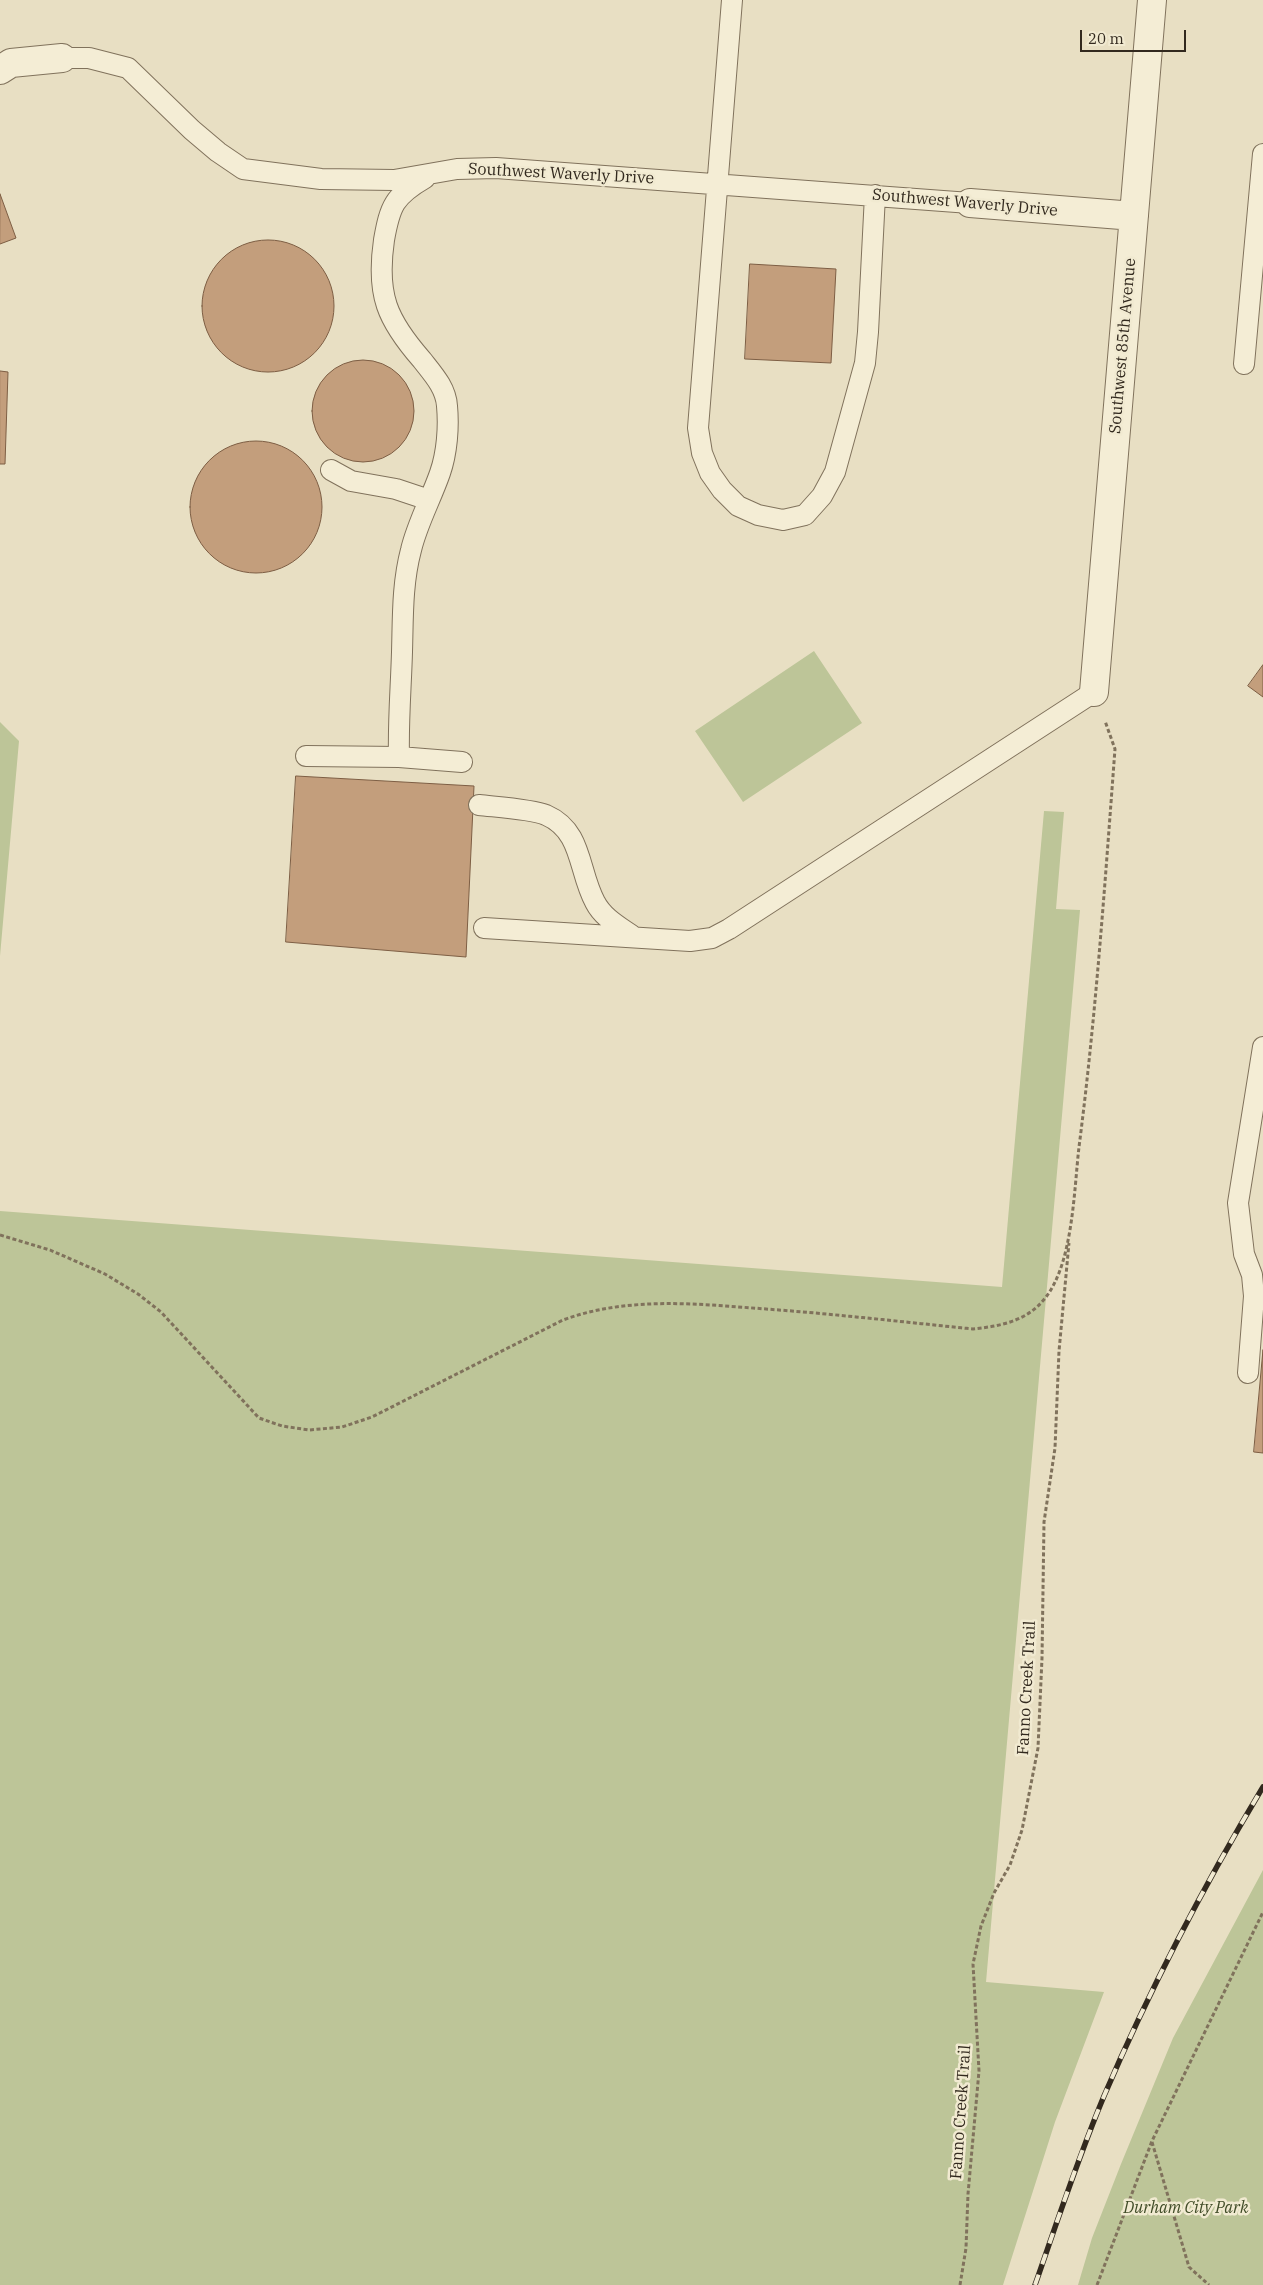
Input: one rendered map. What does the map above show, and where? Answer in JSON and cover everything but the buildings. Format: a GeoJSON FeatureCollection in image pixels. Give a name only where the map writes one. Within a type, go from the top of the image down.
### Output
{"type":"FeatureCollection","features":[{"type":"Feature","properties":{"kind":"street","name":"Southwest 85th Avenue"},"geometry":{"type":"LineString","coordinates":[[1094,692],[1152,0]]}},
{"type":"Feature","properties":{"kind":"street","name":"Southwest Waverly Drive"},"geometry":{"type":"LineString","coordinates":[[0,70],[11,63],[62,58]]}},
{"type":"Feature","properties":{"kind":"street","name":"Southwest Waverly Drive"},"geometry":{"type":"LineString","coordinates":[[970,203],[1134,216]]}},
{"type":"Feature","properties":{"kind":"lane"},"geometry":{"type":"LineString","coordinates":[[732,0],[698,428],[702,453],[710,473],[722,490],[738,506],[758,514],[783,520],[805,515],[822,496],[835,472],[865,363],[875,196]]}},
{"type":"Feature","properties":{"kind":"lane","name":"Southwest Waverly Drive"},"geometry":{"type":"LineString","coordinates":[[62,58],[89,58],[128,68],[192,130],[218,152],[243,169],[321,179],[394,180],[457,169],[496,168],[970,203]]}},
{"type":"Feature","properties":{"kind":"lane"},"geometry":{"type":"LineString","coordinates":[[1244,364],[1263,154]]}},
{"type":"Feature","properties":{"kind":"lane"},"geometry":{"type":"LineString","coordinates":[[399,757],[398,723],[403,599],[411,549],[442,462],[446,443],[447,404],[441,385],[404,339],[390,316],[382,290],[381,260],[392,206],[409,187],[431,174]]}},
{"type":"Feature","properties":{"kind":"lane"},"geometry":{"type":"LineString","coordinates":[[332,470],[351,481],[396,489],[429,500]]}},
{"type":"Feature","properties":{"kind":"lane"},"geometry":{"type":"LineString","coordinates":[[484,928],[690,941],[712,938],[729,929],[1094,692]]}},
{"type":"Feature","properties":{"kind":"lane"},"geometry":{"type":"LineString","coordinates":[[306,756],[399,757],[462,762]]}},
{"type":"Feature","properties":{"kind":"lane"},"geometry":{"type":"LineString","coordinates":[[478,804],[545,814],[562,824],[574,840],[595,902],[606,916],[636,938]]}},
{"type":"Feature","properties":{"kind":"lane"},"geometry":{"type":"LineString","coordinates":[[1248,1373],[1254,1296],[1252,1275],[1244,1254],[1238,1203],[1263,1047]]}},
{"type":"Feature","properties":{"kind":"path"},"geometry":{"type":"LineString","coordinates":[[0,1235],[50,1250],[105,1274],[138,1294],[161,1312],[259,1418],[282,1426],[310,1430],[342,1427],[372,1417],[563,1320],[606,1308],[648,1304],[696,1304],[826,1314],[973,1329],[994,1327],[1018,1320],[1033,1310],[1047,1296],[1060,1271],[1070,1232],[1093,1033],[1115,749],[1094,692]]}},
{"type":"Feature","properties":{"kind":"path","name":"Fanno Creek Trail"},"geometry":{"type":"LineString","coordinates":[[960,2285],[966,2248],[968,2194],[979,2071],[973,1964],[981,1926],[994,1893],[1010,1865],[1022,1830],[1038,1748],[1042,1658],[1044,1522],[1055,1448],[1059,1351],[1070,1232]]}},
{"type":"Feature","properties":{"kind":"path"},"geometry":{"type":"LineString","coordinates":[[1097,2285],[1152,2142],[1263,1912]]}},
{"type":"Feature","properties":{"kind":"path"},"geometry":{"type":"LineString","coordinates":[[1152,2142],[1189,2267],[1209,2285]]}},
{"type":"Feature","properties":{"kind":"green space"},"geometry":{"type":"Polygon","coordinates":[[[814,651],[862,723],[743,802],[695,731],[814,651]]]}},
{"type":"Feature","properties":{"kind":"green space"},"geometry":{"type":"Polygon","coordinates":[[[0,722],[19,741],[0,956],[0,722]]]}},
{"type":"Feature","properties":{"kind":"green space"},"geometry":{"type":"Polygon","coordinates":[[[1044,811],[1064,812],[1056,909],[1080,910],[986,1982],[1104,1992],[1055,2122],[1003,2285],[0,2285],[0,1211],[1002,1287],[1044,811]]]}},
{"type":"Feature","properties":{"kind":"green space","name":"Durham City Park"},"geometry":{"type":"Polygon","coordinates":[[[1263,1870],[1263,2285],[1078,2285],[1092,2238],[1173,2038],[1263,1870]]]}},
{"type":"Feature","properties":{"kind":"railway"},"geometry":{"type":"LineString","coordinates":[[1035,2285],[1085,2143],[1122,2056],[1178,1939],[1219,1862],[1263,1787]]}}]}
